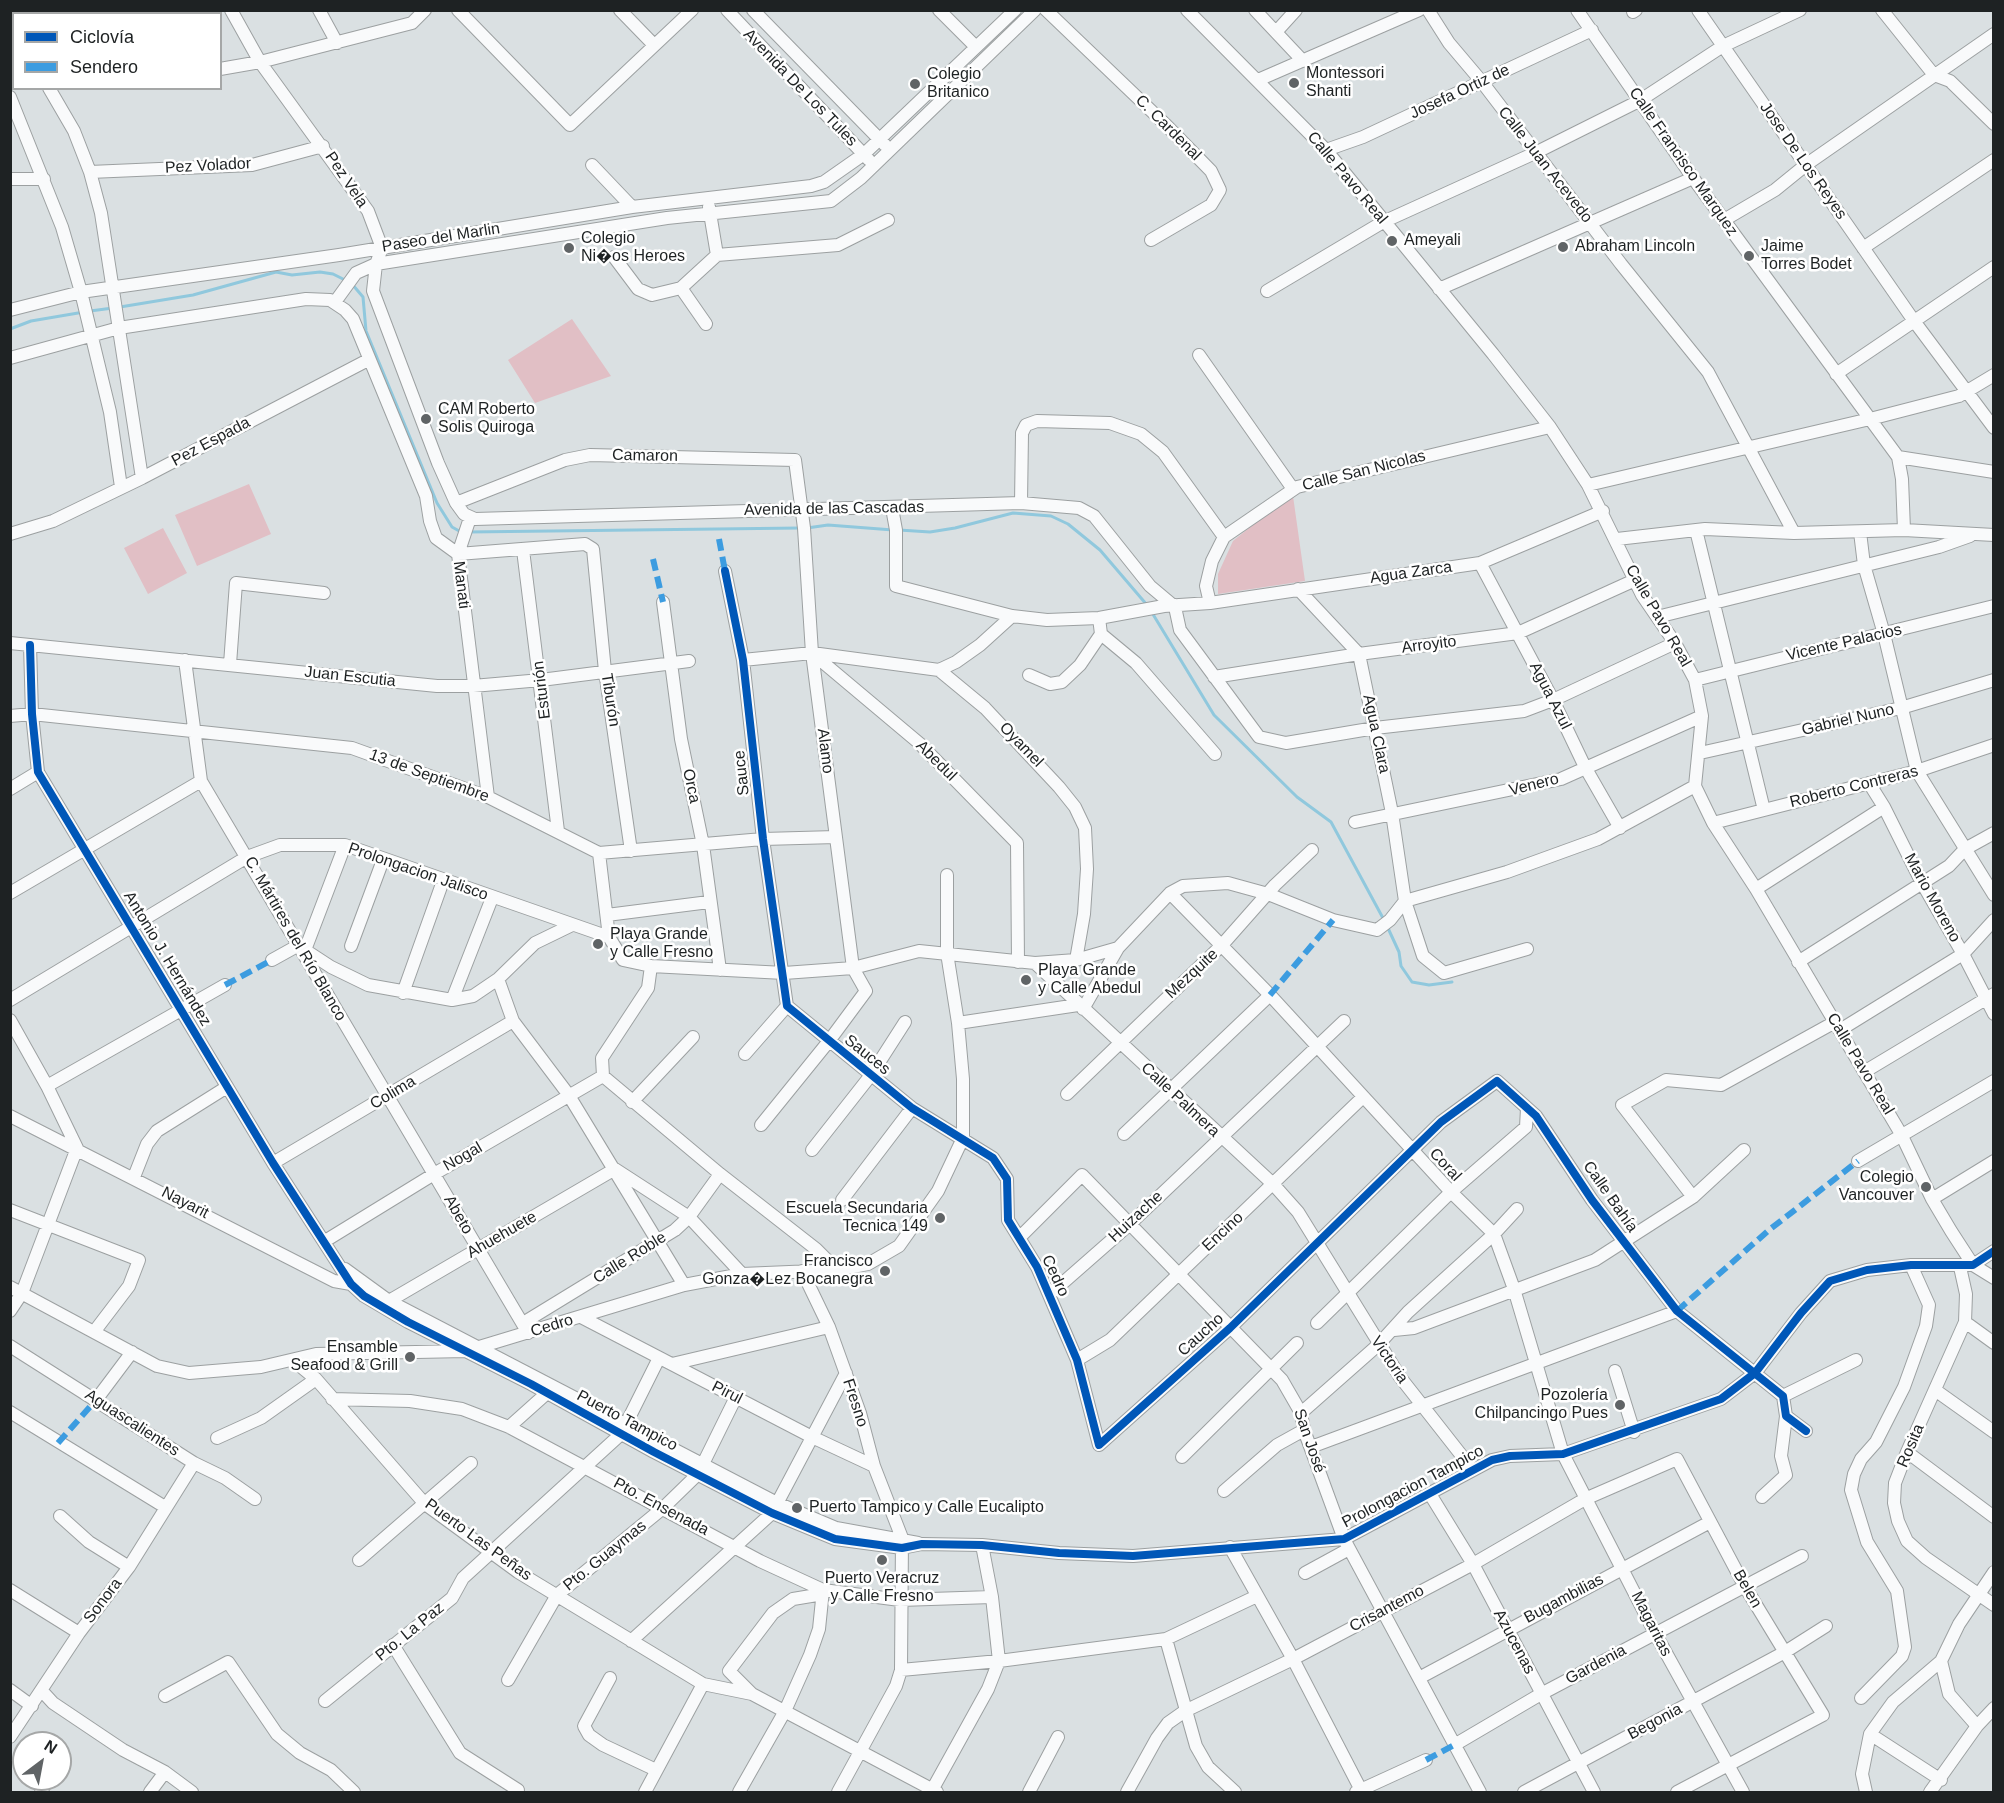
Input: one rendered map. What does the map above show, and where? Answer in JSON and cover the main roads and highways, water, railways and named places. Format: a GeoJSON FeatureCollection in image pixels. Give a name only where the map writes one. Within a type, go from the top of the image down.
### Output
{"type":"FeatureCollection","features":[{"type":"Feature","properties":{"kind":"waterway"},"geometry":{"type":"LineString","coordinates":[[120,307],[193,295],[276,272],[292,275],[320,272],[333,274],[347,281]]}},
{"type":"Feature","properties":{"kind":"waterway"},"geometry":{"type":"LineString","coordinates":[[352,284],[363,297],[366,331],[437,503],[452,527],[461,532]]}},
{"type":"Feature","properties":{"kind":"waterway"},"geometry":{"type":"LineString","coordinates":[[90,311],[113,308]]}},
{"type":"Feature","properties":{"kind":"waterway"},"geometry":{"type":"LineString","coordinates":[[10,329],[31,321],[84,312]]}},
{"type":"Feature","properties":{"kind":"waterway"},"geometry":{"type":"LineString","coordinates":[[899,530],[930,532],[1013,513],[1051,516],[1068,524],[1100,550],[1147,605]]}},
{"type":"Feature","properties":{"kind":"waterway"},"geometry":{"type":"LineString","coordinates":[[807,528],[828,525],[893,530]]}},
{"type":"Feature","properties":{"kind":"waterway"},"geometry":{"type":"LineString","coordinates":[[468,532],[800,528]]}},
{"type":"Feature","properties":{"kind":"waterway"},"geometry":{"type":"LineString","coordinates":[[1151,611],[1214,715],[1297,797],[1331,822],[1384,920]]}},
{"type":"Feature","properties":{"kind":"waterway"},"geometry":{"type":"LineString","coordinates":[[1387,926],[1399,952],[1401,966],[1412,982],[1429,985],[1452,982]]}},
{"type":"Feature","properties":{"kind":"place","name":"Montessori Shanti"},"geometry":{"type":"Point","coordinates":[1294,83]}},
{"type":"Feature","properties":{"kind":"place","name":"Colegio Britanico"},"geometry":{"type":"Point","coordinates":[915,84]}},
{"type":"Feature","properties":{"kind":"place","name":"Ameyali"},"geometry":{"type":"Point","coordinates":[1392,241]}},
{"type":"Feature","properties":{"kind":"place","name":"Abraham Lincoln"},"geometry":{"type":"Point","coordinates":[1563,247]}},
{"type":"Feature","properties":{"kind":"place","name":"Colegio Ni�os Heroes"},"geometry":{"type":"Point","coordinates":[569,248]}},
{"type":"Feature","properties":{"kind":"place","name":"Jaime Torres Bodet"},"geometry":{"type":"Point","coordinates":[1749,256]}},
{"type":"Feature","properties":{"kind":"place","name":"CAM Roberto Solis Quiroga"},"geometry":{"type":"Point","coordinates":[426,419]}},
{"type":"Feature","properties":{"kind":"place","name":"Playa Grande y Calle Fresno"},"geometry":{"type":"Point","coordinates":[598,944]}},
{"type":"Feature","properties":{"kind":"place","name":"Playa Grande y Calle Abedul"},"geometry":{"type":"Point","coordinates":[1026,980]}},
{"type":"Feature","properties":{"kind":"place","name":"Colegio Vancouver"},"geometry":{"type":"Point","coordinates":[1926,1187]}},
{"type":"Feature","properties":{"kind":"place","name":"Escuela Secundaria Tecnica 149"},"geometry":{"type":"Point","coordinates":[940,1218]}},
{"type":"Feature","properties":{"kind":"place","name":"Francisco Gonza�Lez Bocanegra"},"geometry":{"type":"Point","coordinates":[885,1271]}},
{"type":"Feature","properties":{"kind":"place","name":"Ensamble Seafood & Grill"},"geometry":{"type":"Point","coordinates":[410,1357]}},
{"type":"Feature","properties":{"kind":"place","name":"Pozolería Chilpancingo Pues"},"geometry":{"type":"Point","coordinates":[1620,1405]}},
{"type":"Feature","properties":{"kind":"place","name":"Puerto Tampico y Calle Eucalipto"},"geometry":{"type":"Point","coordinates":[797,1508]}},
{"type":"Feature","properties":{"kind":"place","name":"Puerto Veracruz y Calle Fresno"},"geometry":{"type":"Point","coordinates":[882,1560]}}]}
